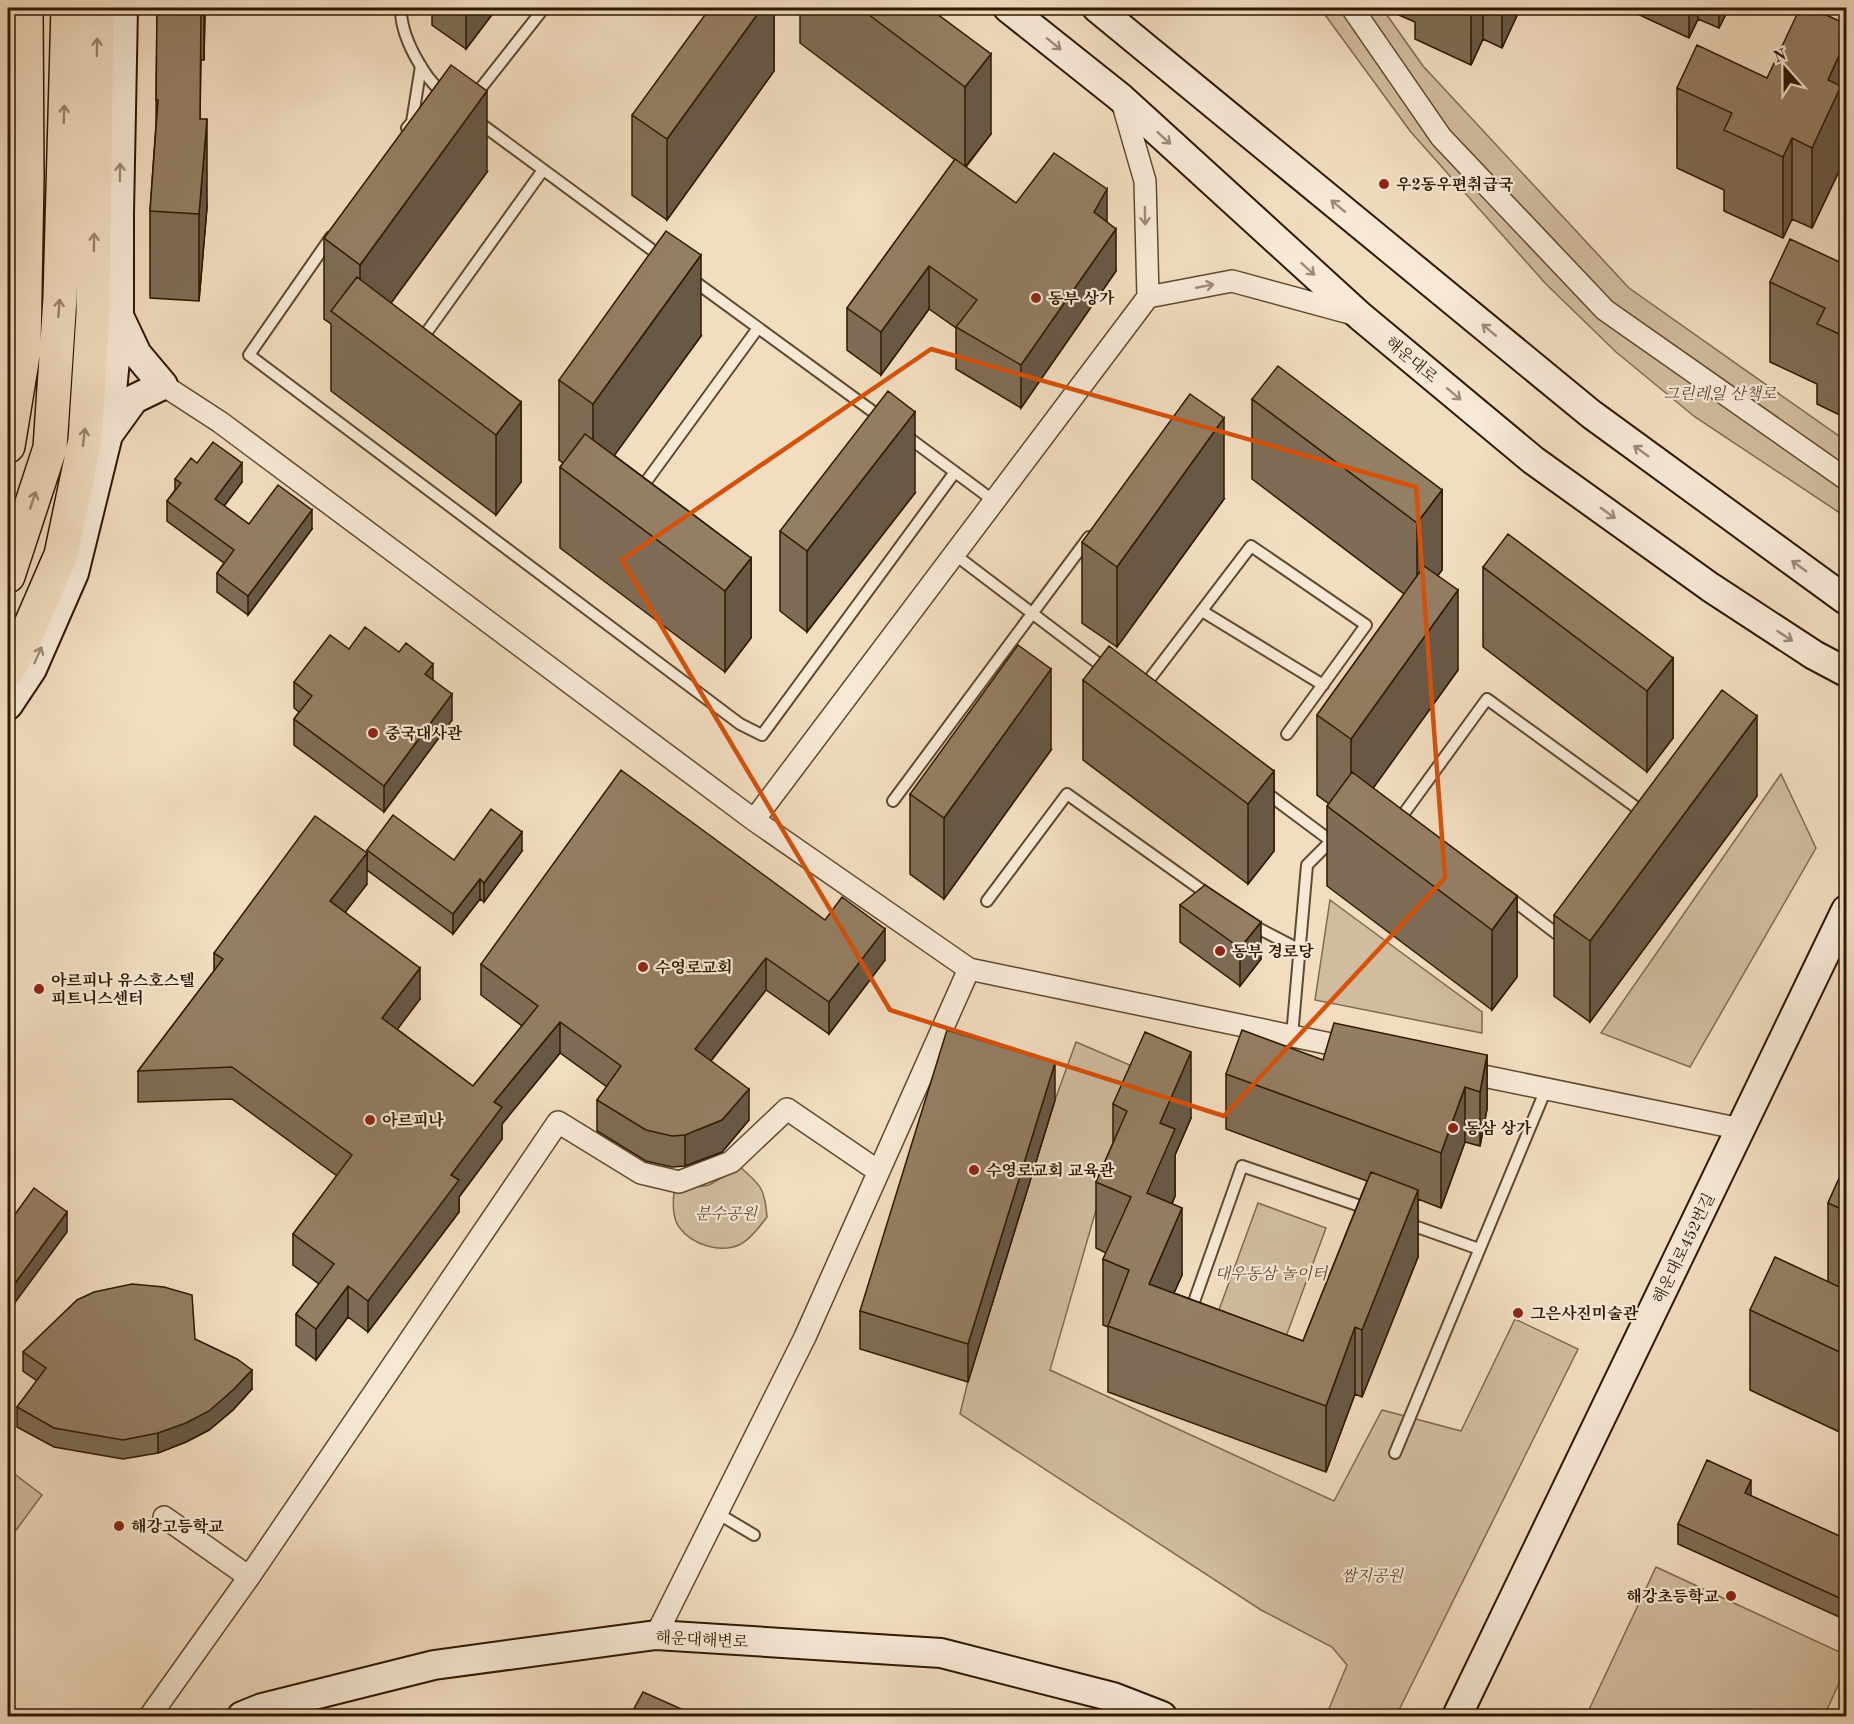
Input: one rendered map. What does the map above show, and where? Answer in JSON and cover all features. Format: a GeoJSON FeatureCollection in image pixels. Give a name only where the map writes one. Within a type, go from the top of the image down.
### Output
{"type":"FeatureCollection","features":[{"type":"Feature","properties":{"kind":"highway"},"geometry":{"type":"LineString","coordinates":[[8,446],[24,350],[27,177],[26,8]]}},
{"type":"Feature","properties":{"kind":"highway"},"geometry":{"type":"LineString","coordinates":[[8,576],[50,448],[60,298],[68,8]]}},
{"type":"Feature","properties":{"kind":"highway"},"geometry":{"type":"LineString","coordinates":[[8,670],[22,645],[61,555],[85,440],[93,314],[97,8]]}},
{"type":"Feature","properties":{"kind":"main road"},"geometry":{"type":"LineString","coordinates":[[8,340],[13,301],[14,8]]}},
{"type":"Feature","properties":{"kind":"main road"},"geometry":{"type":"LineString","coordinates":[[8,705],[32,669],[74,573],[108,435],[119,316],[123,8]]}},
{"type":"Feature","properties":{"kind":"main road","name":"해운대로"},"geometry":{"type":"LineString","coordinates":[[1008,8],[1121,98],[1360,316],[1533,460],[1710,587],[1814,655],[1846,672]]}},
{"type":"Feature","properties":{"kind":"main road"},"geometry":{"type":"LineString","coordinates":[[1097,8],[1591,414],[1846,600]]}},
{"type":"Feature","properties":{"kind":"main road"},"geometry":{"type":"LineString","coordinates":[[108,435],[134,399],[163,385],[137,354],[119,316]]}},
{"type":"Feature","properties":{"kind":"main road","name":"해운대로452번길"},"geometry":{"type":"LineString","coordinates":[[1457,1716],[1846,910]]}},
{"type":"Feature","properties":{"kind":"main road","name":"해운대해변로"},"geometry":{"type":"LineString","coordinates":[[242,1716],[262,1707],[434,1665],[656,1635],[941,1653],[1113,1697],[1162,1716]]}},
{"type":"Feature","properties":{"kind":"street"},"geometry":{"type":"LineString","coordinates":[[1352,8],[1441,137],[1605,310],[1846,479]]}},
{"type":"Feature","properties":{"kind":"street"},"geometry":{"type":"LineString","coordinates":[[754,820],[1148,297],[1145,181],[1121,98]]}},
{"type":"Feature","properties":{"kind":"street"},"geometry":{"type":"LineString","coordinates":[[1148,297],[1232,281],[1360,316]]}},
{"type":"Feature","properties":{"kind":"street"},"geometry":{"type":"LineString","coordinates":[[163,385],[229,429],[754,820],[969,969],[1380,1054]]}},
{"type":"Feature","properties":{"kind":"street"},"geometry":{"type":"LineString","coordinates":[[656,1635],[805,1337],[969,969]]}},
{"type":"Feature","properties":{"kind":"street"},"geometry":{"type":"LineString","coordinates":[[1434,1066],[1741,1129]]}},
{"type":"Feature","properties":{"kind":"street"},"geometry":{"type":"LineString","coordinates":[[150,1716],[249,1577],[558,1122],[641,1173],[679,1182],[731,1162],[787,1109],[878,1171]]}},
{"type":"Feature","properties":{"kind":"street"},"geometry":{"type":"LineString","coordinates":[[164,1517],[249,1577]]}},
{"type":"Feature","properties":{"kind":"lane"},"geometry":{"type":"LineString","coordinates":[[401,8],[408,42],[436,88],[454,103]]}},
{"type":"Feature","properties":{"kind":"lane"},"geometry":{"type":"LineString","coordinates":[[544,8],[467,113],[674,266]]}},
{"type":"Feature","properties":{"kind":"lane"},"geometry":{"type":"LineString","coordinates":[[398,142],[412,122],[422,66]]}},
{"type":"Feature","properties":{"kind":"lane"},"geometry":{"type":"LineString","coordinates":[[424,336],[543,170]]}},
{"type":"Feature","properties":{"kind":"lane"},"geometry":{"type":"LineString","coordinates":[[337,229],[249,355],[740,724],[762,735],[955,472]]}},
{"type":"Feature","properties":{"kind":"lane"},"geometry":{"type":"LineString","coordinates":[[683,273],[890,424]]}},
{"type":"Feature","properties":{"kind":"lane"},"geometry":{"type":"LineString","coordinates":[[636,495],[758,328]]}},
{"type":"Feature","properties":{"kind":"lane"},"geometry":{"type":"LineString","coordinates":[[899,431],[994,501]]}},
{"type":"Feature","properties":{"kind":"lane"},"geometry":{"type":"LineString","coordinates":[[893,801],[1095,529]]}},
{"type":"Feature","properties":{"kind":"lane"},"geometry":{"type":"LineString","coordinates":[[1138,694],[1251,546],[1366,625],[1287,734]]}},
{"type":"Feature","properties":{"kind":"lane"},"geometry":{"type":"LineString","coordinates":[[954,554],[1112,674]]}},
{"type":"Feature","properties":{"kind":"lane"},"geometry":{"type":"LineString","coordinates":[[1202,611],[1323,685]]}},
{"type":"Feature","properties":{"kind":"lane"},"geometry":{"type":"LineString","coordinates":[[1397,834],[1487,699],[1644,813],[1637,822]]}},
{"type":"Feature","properties":{"kind":"lane"},"geometry":{"type":"LineString","coordinates":[[1257,785],[1330,841]]}},
{"type":"Feature","properties":{"kind":"lane"},"geometry":{"type":"LineString","coordinates":[[987,901],[1067,794],[1219,902]]}},
{"type":"Feature","properties":{"kind":"lane"},"geometry":{"type":"LineString","coordinates":[[1292,1036],[1307,865],[1330,841],[1352,839]]}},
{"type":"Feature","properties":{"kind":"lane"},"geometry":{"type":"LineString","coordinates":[[1495,887],[1557,934],[1571,916]]}},
{"type":"Feature","properties":{"kind":"lane"},"geometry":{"type":"LineString","coordinates":[[1238,916],[1300,950]]}},
{"type":"Feature","properties":{"kind":"lane"},"geometry":{"type":"LineString","coordinates":[[1395,1453],[1546,1089]]}},
{"type":"Feature","properties":{"kind":"lane"},"geometry":{"type":"LineString","coordinates":[[1188,1318],[1242,1166],[1357,1211],[1386,1216],[1479,1249]]}},
{"type":"Feature","properties":{"kind":"lane"},"geometry":{"type":"LineString","coordinates":[[717,1513],[754,1535]]}},
{"type":"Feature","properties":{"kind":"highlighted area"},"geometry":{"type":"Polygon","coordinates":[[[931,349],[1416,487],[1445,878],[1224,1116],[890,1010],[622,560],[931,349]]]}},
{"type":"Feature","properties":{"kind":"green space","name":"그린레일 산책로"},"geometry":{"type":"Polygon","coordinates":[[[1320,8],[1382,8],[1423,66],[1629,288],[1846,441],[1846,517],[1695,417],[1616,352],[1545,283],[1410,131],[1320,8]]]}},
{"type":"Feature","properties":{"kind":"green space"},"geometry":{"type":"Polygon","coordinates":[[[1781,774],[1816,848],[1690,1067],[1601,1033],[1781,774]]]}},
{"type":"Feature","properties":{"kind":"green space"},"geometry":{"type":"Polygon","coordinates":[[[1330,900],[1482,1012],[1482,1033],[1315,1000],[1330,900]]]}},
{"type":"Feature","properties":{"kind":"green space","name":"쌈지공원"},"geometry":{"type":"Polygon","coordinates":[[[1076,1042],[1139,1069],[1050,1370],[1334,1501],[1382,1410],[1461,1431],[1515,1319],[1578,1349],[1396,1716],[1343,1716],[1328,1711],[1347,1665],[1332,1647],[1261,1610],[960,1414],[968,1381],[1055,1100],[1076,1042]]]}},
{"type":"Feature","properties":{"kind":"green space","name":"분수공원"},"geometry":{"type":"Polygon","coordinates":[[[740,1167],[761,1188],[767,1217],[749,1239],[733,1247],[716,1248],[691,1239],[679,1227],[675,1219],[674,1191],[709,1185],[740,1167]]]}},
{"type":"Feature","properties":{"kind":"green space","name":"대우동삼 놀이터"},"geometry":{"type":"Polygon","coordinates":[[[1258,1203],[1326,1228],[1284,1342],[1216,1318],[1258,1203]]]}},
{"type":"Feature","properties":{"kind":"green space"},"geometry":{"type":"Polygon","coordinates":[[[8,1469],[42,1495],[8,1541],[8,1469]]]}},
{"type":"Feature","properties":{"kind":"green space"},"geometry":{"type":"Polygon","coordinates":[[[1656,1567],[1846,1655],[1846,1668],[1824,1716],[1586,1716],[1656,1567]]]}},
{"type":"Feature","properties":{"kind":"building"},"geometry":{"type":"Polygon","coordinates":[[[157,8],[201,8],[200,119],[207,119],[199,214],[150,211],[158,100],[156,100],[157,8]]]}},
{"type":"Feature","properties":{"kind":"building"},"geometry":{"type":"Polygon","coordinates":[[[710,8],[762,8],[667,139],[632,115],[710,8]]]}},
{"type":"Feature","properties":{"kind":"building"},"geometry":{"type":"Polygon","coordinates":[[[860,8],[929,8],[991,54],[965,87],[860,8]]]}},
{"type":"Feature","properties":{"kind":"building"},"geometry":{"type":"Polygon","coordinates":[[[1800,8],[1811,8],[1846,24],[1846,40],[1828,80],[1841,86],[1812,148],[1792,138],[1783,157],[1724,130],[1732,113],[1677,88],[1697,45],[1767,78],[1800,8]]]}},
{"type":"Feature","properties":{"kind":"building"},"geometry":{"type":"Polygon","coordinates":[[[451,65],[487,91],[360,265],[324,238],[451,65]]]}},
{"type":"Feature","properties":{"kind":"building"},"geometry":{"type":"Polygon","coordinates":[[[1054,153],[1107,189],[1094,212],[1116,229],[1021,365],[956,327],[977,300],[929,266],[881,332],[847,308],[955,159],[1016,203],[1054,153]]]}},
{"type":"Feature","properties":{"kind":"building"},"geometry":{"type":"Polygon","coordinates":[[[666,231],[701,255],[593,404],[559,380],[666,231]]]}},
{"type":"Feature","properties":{"kind":"building"},"geometry":{"type":"Polygon","coordinates":[[[1790,239],[1846,265],[1846,337],[1817,324],[1825,308],[1770,282],[1790,239]]]}},
{"type":"Feature","properties":{"kind":"building"},"geometry":{"type":"Polygon","coordinates":[[[357,277],[521,402],[496,435],[331,311],[357,277]]]}},
{"type":"Feature","properties":{"kind":"building"},"geometry":{"type":"Polygon","coordinates":[[[1278,366],[1442,490],[1417,523],[1252,399],[1278,366]]]}},
{"type":"Feature","properties":{"kind":"building"},"geometry":{"type":"Polygon","coordinates":[[[888,391],[915,412],[807,551],[780,531],[888,391]]]}},
{"type":"Feature","properties":{"kind":"building"},"geometry":{"type":"Polygon","coordinates":[[[1190,394],[1224,418],[1117,567],[1082,542],[1190,394]]]}},
{"type":"Feature","properties":{"kind":"building"},"geometry":{"type":"Polygon","coordinates":[[[585,434],[751,558],[725,591],[560,467],[585,434]]]}},
{"type":"Feature","properties":{"kind":"building"},"geometry":{"type":"Polygon","coordinates":[[[213,442],[242,463],[215,499],[249,524],[278,485],[312,510],[248,596],[217,573],[234,550],[167,501],[181,483],[175,479],[191,458],[197,463],[213,442]]]}},
{"type":"Feature","properties":{"kind":"building"},"geometry":{"type":"Polygon","coordinates":[[[1508,534],[1673,658],[1647,691],[1483,567],[1508,534]]]}},
{"type":"Feature","properties":{"kind":"building"},"geometry":{"type":"Polygon","coordinates":[[[1424,566],[1458,590],[1351,739],[1317,715],[1424,566]]]}},
{"type":"Feature","properties":{"kind":"building","name":"중국대사관"},"geometry":{"type":"Polygon","coordinates":[[[365,627],[399,652],[406,643],[433,664],[425,674],[452,694],[384,786],[294,719],[312,696],[294,682],[330,635],[349,649],[365,627]]]}},
{"type":"Feature","properties":{"kind":"building"},"geometry":{"type":"Polygon","coordinates":[[[1018,645],[1051,669],[944,818],[910,794],[1018,645]]]}},
{"type":"Feature","properties":{"kind":"building"},"geometry":{"type":"Polygon","coordinates":[[[1109,646],[1274,771],[1248,804],[1083,680],[1109,646]]]}},
{"type":"Feature","properties":{"kind":"building"},"geometry":{"type":"Polygon","coordinates":[[[1722,690],[1757,716],[1590,941],[1554,915],[1722,690]]]}},
{"type":"Feature","properties":{"kind":"building"},"geometry":{"type":"Polygon","coordinates":[[[621,770],[825,920],[842,897],[885,929],[829,1002],[766,958],[695,1049],[749,1089],[722,1120],[685,1135],[672,1136],[646,1130],[597,1100],[621,1066],[560,1022],[494,1102],[502,1107],[451,1175],[459,1180],[368,1301],[348,1286],[316,1329],[296,1314],[334,1264],[293,1234],[352,1155],[232,1067],[138,1071],[223,959],[214,953],[315,816],[367,853],[330,901],[420,968],[382,1018],[473,1086],[538,1006],[481,964],[621,770]]]}},
{"type":"Feature","properties":{"kind":"building"},"geometry":{"type":"Polygon","coordinates":[[[1352,772],[1517,896],[1492,930],[1327,806],[1352,772]]]}},
{"type":"Feature","properties":{"kind":"building"},"geometry":{"type":"Polygon","coordinates":[[[491,809],[522,832],[484,883],[480,879],[453,914],[367,850],[393,815],[454,860],[491,809]]]}},
{"type":"Feature","properties":{"kind":"building"},"geometry":{"type":"Polygon","coordinates":[[[1205,885],[1261,922],[1240,948],[1180,905],[1205,885]]]}},
{"type":"Feature","properties":{"kind":"building"},"geometry":{"type":"Polygon","coordinates":[[[1334,1023],[1487,1055],[1480,1092],[1465,1087],[1441,1153],[1226,1074],[1242,1030],[1323,1060],[1334,1023]]]}},
{"type":"Feature","properties":{"kind":"building","name":"수영로교회 교육관"},"geometry":{"type":"Polygon","coordinates":[[[947,1030],[1055,1063],[968,1344],[860,1311],[947,1030]]]}},
{"type":"Feature","properties":{"kind":"building"},"geometry":{"type":"Polygon","coordinates":[[[1145,1032],[1191,1052],[1160,1123],[1175,1129],[1147,1193],[1182,1208],[1149,1284],[1303,1341],[1371,1172],[1418,1190],[1362,1330],[1355,1327],[1326,1406],[1108,1326],[1129,1270],[1103,1259],[1131,1197],[1096,1182],[1127,1111],[1113,1104],[1145,1032]]]}},
{"type":"Feature","properties":{"kind":"building"},"geometry":{"type":"Polygon","coordinates":[[[1846,1163],[1846,1211],[1828,1203],[1846,1163]]]}},
{"type":"Feature","properties":{"kind":"building"},"geometry":{"type":"Polygon","coordinates":[[[34,1188],[67,1212],[8,1293],[8,1224],[34,1188]]]}},
{"type":"Feature","properties":{"kind":"building"},"geometry":{"type":"Polygon","coordinates":[[[1775,1257],[1846,1290],[1846,1355],[1750,1310],[1775,1257]]]}},
{"type":"Feature","properties":{"kind":"building"},"geometry":{"type":"Polygon","coordinates":[[[132,1284],[164,1287],[192,1295],[195,1339],[237,1359],[252,1370],[209,1411],[186,1423],[158,1433],[123,1440],[54,1428],[17,1407],[46,1368],[23,1352],[77,1300],[94,1292],[132,1284]]]}},
{"type":"Feature","properties":{"kind":"building"},"geometry":{"type":"Polygon","coordinates":[[[1707,1460],[1751,1480],[1745,1493],[1846,1539],[1846,1601],[1678,1524],[1707,1460]]]}},
{"type":"Feature","properties":{"kind":"building"},"geometry":{"type":"Polygon","coordinates":[[[643,1692],[697,1716],[630,1716],[643,1692]]]}},
{"type":"Feature","properties":{"kind":"place","name":"우2동우편취급국"},"geometry":{"type":"Point","coordinates":[1384,184]}},
{"type":"Feature","properties":{"kind":"place","name":"동부 상가"},"geometry":{"type":"Point","coordinates":[1036,298]}},
{"type":"Feature","properties":{"kind":"place","name":"중국대사관"},"geometry":{"type":"Point","coordinates":[373,733]}},
{"type":"Feature","properties":{"kind":"place","name":"동부 경로당"},"geometry":{"type":"Point","coordinates":[1220,951]}},
{"type":"Feature","properties":{"kind":"place","name":"수영로교회"},"geometry":{"type":"Point","coordinates":[643,967]}},
{"type":"Feature","properties":{"kind":"place","name":"아르피나 유스호스텔 피트니스센터"},"geometry":{"type":"Point","coordinates":[39,989]}},
{"type":"Feature","properties":{"kind":"place","name":"아르피나"},"geometry":{"type":"Point","coordinates":[370,1120]}},
{"type":"Feature","properties":{"kind":"place","name":"동삼 상가"},"geometry":{"type":"Point","coordinates":[1453,1128]}},
{"type":"Feature","properties":{"kind":"place","name":"수영로교회 교육관"},"geometry":{"type":"Point","coordinates":[974,1170]}},
{"type":"Feature","properties":{"kind":"place","name":"그은사진미술관"},"geometry":{"type":"Point","coordinates":[1518,1313]}},
{"type":"Feature","properties":{"kind":"place","name":"해강고등학교"},"geometry":{"type":"Point","coordinates":[119,1526]}},
{"type":"Feature","properties":{"kind":"place","name":"해강초등학교"},"geometry":{"type":"Point","coordinates":[1731,1596]}}]}
